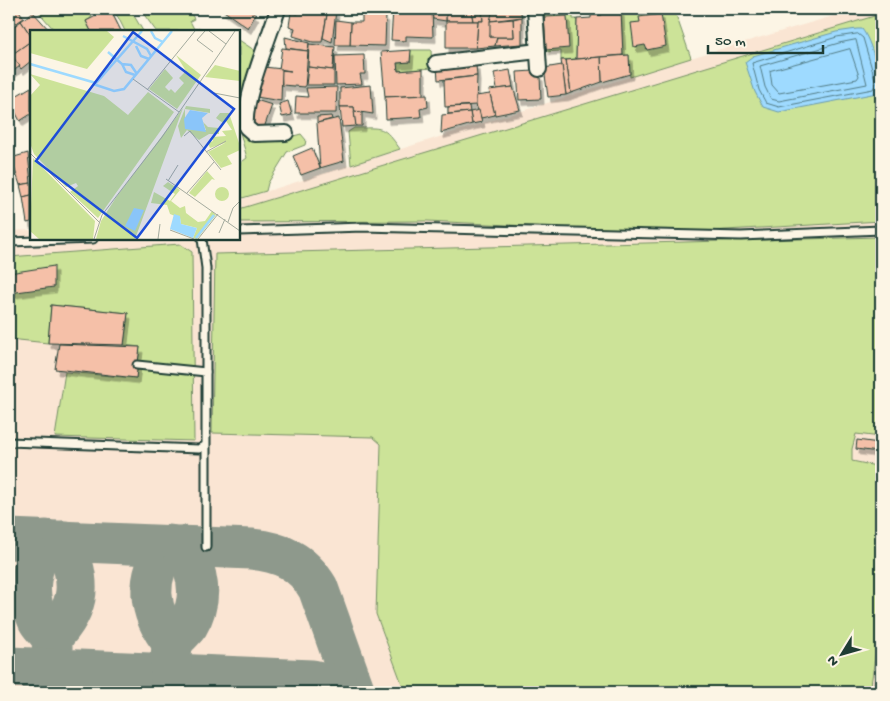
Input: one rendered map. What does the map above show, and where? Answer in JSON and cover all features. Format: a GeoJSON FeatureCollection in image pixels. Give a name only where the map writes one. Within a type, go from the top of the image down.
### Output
{"type":"FeatureCollection","features":[{"type":"Feature","properties":{"kind":"street"},"geometry":{"type":"LineString","coordinates":[[278,9],[250,98],[246,127],[254,134],[286,133]]}},
{"type":"Feature","properties":{"kind":"street"},"geometry":{"type":"LineString","coordinates":[[535,9],[539,69]]}},
{"type":"Feature","properties":{"kind":"street"},"geometry":{"type":"LineString","coordinates":[[436,63],[538,51]]}},
{"type":"Feature","properties":{"kind":"lane"},"geometry":{"type":"LineString","coordinates":[[240,232],[363,227],[741,236],[881,230]]}},
{"type":"Feature","properties":{"kind":"lane"},"geometry":{"type":"LineString","coordinates":[[9,242],[65,240]]}},
{"type":"Feature","properties":{"kind":"lane"},"geometry":{"type":"LineString","coordinates":[[202,240],[206,268],[206,547]]}},
{"type":"Feature","properties":{"kind":"lane"},"geometry":{"type":"LineString","coordinates":[[138,365],[206,372]]}},
{"type":"Feature","properties":{"kind":"lane"},"geometry":{"type":"LineString","coordinates":[[9,442],[199,449],[205,446]]}},
{"type":"Feature","properties":{"kind":"lane"},"geometry":{"type":"LineString","coordinates":[[879,692],[881,674]]}},
{"type":"Feature","properties":{"kind":"shaded area"},"geometry":{"type":"Polygon","coordinates":[[[857,9],[881,9],[881,692],[9,692],[9,231],[30,230],[30,240],[240,240],[240,200],[677,62],[857,9]]]}},
{"type":"Feature","properties":{"kind":"green space"},"geometry":{"type":"Polygon","coordinates":[[[39,9],[94,9],[91,18],[86,21],[90,30],[54,30],[38,11],[39,9]]]}},
{"type":"Feature","properties":{"kind":"green space"},"geometry":{"type":"Polygon","coordinates":[[[110,9],[130,9],[142,30],[124,30],[118,17],[110,9]]]}},
{"type":"Feature","properties":{"kind":"green space"},"geometry":{"type":"Polygon","coordinates":[[[140,9],[189,9],[194,19],[190,21],[194,29],[200,28],[203,30],[155,30],[140,9]]]}},
{"type":"Feature","properties":{"kind":"green space"},"geometry":{"type":"Polygon","coordinates":[[[540,9],[573,9],[573,19],[577,19],[576,59],[561,60],[561,51],[541,52],[540,9]]]}},
{"type":"Feature","properties":{"kind":"green space"},"geometry":{"type":"Polygon","coordinates":[[[621,9],[674,9],[691,58],[630,77],[629,55],[623,55],[621,9]]]}},
{"type":"Feature","properties":{"kind":"green space"},"geometry":{"type":"Polygon","coordinates":[[[881,14],[881,221],[708,231],[570,228],[427,221],[240,222],[240,209],[881,14]]]}},
{"type":"Feature","properties":{"kind":"green space"},"geometry":{"type":"Polygon","coordinates":[[[240,41],[254,50],[256,58],[244,130],[290,137],[301,134],[306,140],[305,145],[287,152],[268,183],[266,191],[240,199],[240,163],[247,158],[240,133],[240,41]]]}},
{"type":"Feature","properties":{"kind":"green space"},"geometry":{"type":"Polygon","coordinates":[[[411,50],[431,50],[432,68],[398,71],[397,63],[410,62],[411,50]]]}},
{"type":"Feature","properties":{"kind":"green space"},"geometry":{"type":"Polygon","coordinates":[[[354,128],[377,128],[382,130],[390,136],[400,149],[351,165],[348,132],[354,128]]]}},
{"type":"Feature","properties":{"kind":"green space"},"geometry":{"type":"Polygon","coordinates":[[[881,237],[881,437],[856,434],[852,449],[852,461],[881,467],[881,616],[870,692],[405,692],[376,614],[381,444],[373,437],[212,433],[215,254],[881,237]]]}},
{"type":"Feature","properties":{"kind":"green space"},"geometry":{"type":"Polygon","coordinates":[[[180,244],[192,252],[194,441],[55,437],[65,372],[136,378],[140,347],[124,345],[128,313],[51,305],[48,343],[9,339],[9,257],[180,244]]]}},
{"type":"Feature","properties":{"kind":"water"},"geometry":{"type":"Polygon","coordinates":[[[862,29],[872,51],[877,70],[877,93],[779,112],[763,107],[755,92],[745,62],[753,56],[836,32],[862,29]]]}},
{"type":"Feature","properties":{"kind":"building"},"geometry":{"type":"Polygon","coordinates":[[[9,9],[18,9],[24,18],[9,28],[9,9]]]}},
{"type":"Feature","properties":{"kind":"building"},"geometry":{"type":"Polygon","coordinates":[[[110,9],[120,30],[90,30],[86,21],[110,9]]]}},
{"type":"Feature","properties":{"kind":"building"},"geometry":{"type":"Polygon","coordinates":[[[221,9],[246,9],[256,14],[248,28],[221,9]]]}},
{"type":"Feature","properties":{"kind":"building"},"geometry":{"type":"Polygon","coordinates":[[[299,9],[328,9],[322,42],[313,42],[293,36],[295,28],[289,26],[291,13],[298,14],[299,9]]]}},
{"type":"Feature","properties":{"kind":"building"},"geometry":{"type":"Polygon","coordinates":[[[328,9],[336,11],[332,42],[323,38],[328,9]]]}},
{"type":"Feature","properties":{"kind":"building"},"geometry":{"type":"Polygon","coordinates":[[[393,9],[432,9],[433,37],[406,36],[406,41],[391,40],[393,9]]]}},
{"type":"Feature","properties":{"kind":"building"},"geometry":{"type":"Polygon","coordinates":[[[446,9],[471,9],[473,21],[446,21],[446,9]]]}},
{"type":"Feature","properties":{"kind":"building"},"geometry":{"type":"Polygon","coordinates":[[[471,9],[482,9],[483,21],[473,21],[471,9]]]}},
{"type":"Feature","properties":{"kind":"building"},"geometry":{"type":"Polygon","coordinates":[[[482,9],[493,9],[490,37],[497,37],[495,46],[476,48],[478,21],[483,21],[482,9]]]}},
{"type":"Feature","properties":{"kind":"building"},"geometry":{"type":"Polygon","coordinates":[[[493,9],[520,9],[522,17],[490,21],[493,9]]]}},
{"type":"Feature","properties":{"kind":"building"},"geometry":{"type":"Polygon","coordinates":[[[446,10],[446,21],[433,19],[432,11],[446,10]]]}},
{"type":"Feature","properties":{"kind":"building"},"geometry":{"type":"Polygon","coordinates":[[[601,11],[621,11],[623,55],[576,59],[577,19],[591,18],[591,15],[601,15],[601,11]]]}},
{"type":"Feature","properties":{"kind":"building"},"geometry":{"type":"Polygon","coordinates":[[[33,12],[49,30],[30,30],[30,34],[21,21],[33,12]]]}},
{"type":"Feature","properties":{"kind":"building"},"geometry":{"type":"Polygon","coordinates":[[[661,14],[666,46],[647,50],[645,45],[634,47],[631,23],[640,22],[639,17],[661,14]]]}},
{"type":"Feature","properties":{"kind":"building"},"geometry":{"type":"Polygon","coordinates":[[[362,15],[386,16],[385,46],[350,45],[351,22],[362,22],[362,15]]]}},
{"type":"Feature","properties":{"kind":"building"},"geometry":{"type":"Polygon","coordinates":[[[567,16],[569,48],[546,50],[544,17],[567,16]]]}},
{"type":"Feature","properties":{"kind":"building"},"geometry":{"type":"Polygon","coordinates":[[[522,17],[522,44],[495,46],[497,37],[514,37],[513,19],[522,17]]]}},
{"type":"Feature","properties":{"kind":"building"},"geometry":{"type":"Polygon","coordinates":[[[513,19],[514,37],[490,37],[490,21],[513,19]]]}},
{"type":"Feature","properties":{"kind":"building"},"geometry":{"type":"Polygon","coordinates":[[[336,20],[351,22],[350,45],[335,45],[336,20]]]}},
{"type":"Feature","properties":{"kind":"building"},"geometry":{"type":"Polygon","coordinates":[[[21,21],[30,34],[30,42],[9,57],[9,30],[21,21]]]}},
{"type":"Feature","properties":{"kind":"building"},"geometry":{"type":"Polygon","coordinates":[[[446,21],[478,21],[476,48],[446,48],[446,21]]]}},
{"type":"Feature","properties":{"kind":"building"},"geometry":{"type":"Polygon","coordinates":[[[285,37],[309,43],[308,51],[286,48],[285,37]]]}},
{"type":"Feature","properties":{"kind":"building"},"geometry":{"type":"Polygon","coordinates":[[[30,42],[30,62],[21,69],[11,55],[30,42]]]}},
{"type":"Feature","properties":{"kind":"building"},"geometry":{"type":"Polygon","coordinates":[[[309,44],[335,47],[333,70],[308,67],[309,44]]]}},
{"type":"Feature","properties":{"kind":"building"},"geometry":{"type":"Polygon","coordinates":[[[282,48],[308,51],[305,87],[282,85],[281,70],[291,71],[279,69],[282,48]]]}},
{"type":"Feature","properties":{"kind":"building"},"geometry":{"type":"Polygon","coordinates":[[[411,50],[410,62],[397,63],[398,71],[423,69],[423,95],[385,97],[381,52],[411,50]]]}},
{"type":"Feature","properties":{"kind":"building"},"geometry":{"type":"Polygon","coordinates":[[[11,55],[20,66],[11,73],[9,57],[11,55]]]}},
{"type":"Feature","properties":{"kind":"building"},"geometry":{"type":"Polygon","coordinates":[[[364,55],[365,74],[360,74],[362,84],[336,85],[335,56],[364,55]]]}},
{"type":"Feature","properties":{"kind":"building"},"geometry":{"type":"Polygon","coordinates":[[[629,55],[630,74],[602,82],[601,57],[629,55]]]}},
{"type":"Feature","properties":{"kind":"building"},"geometry":{"type":"Polygon","coordinates":[[[334,56],[334,85],[306,85],[308,67],[333,70],[334,56]]]}},
{"type":"Feature","properties":{"kind":"building"},"geometry":{"type":"Polygon","coordinates":[[[601,57],[602,82],[571,93],[566,60],[601,57]]]}},
{"type":"Feature","properties":{"kind":"building"},"geometry":{"type":"Polygon","coordinates":[[[561,60],[566,60],[571,93],[566,95],[561,60]]]}},
{"type":"Feature","properties":{"kind":"building"},"geometry":{"type":"Polygon","coordinates":[[[476,65],[477,76],[438,80],[437,67],[476,65]]]}},
{"type":"Feature","properties":{"kind":"building"},"geometry":{"type":"Polygon","coordinates":[[[562,65],[566,95],[548,97],[544,68],[562,65]]]}},
{"type":"Feature","properties":{"kind":"building"},"geometry":{"type":"Polygon","coordinates":[[[264,67],[282,69],[281,101],[256,97],[264,67]]]}},
{"type":"Feature","properties":{"kind":"building"},"geometry":{"type":"Polygon","coordinates":[[[510,70],[513,87],[497,89],[494,73],[510,70]]]}},
{"type":"Feature","properties":{"kind":"building"},"geometry":{"type":"Polygon","coordinates":[[[533,71],[533,75],[540,75],[541,99],[519,100],[517,72],[533,71]]]}},
{"type":"Feature","properties":{"kind":"building"},"geometry":{"type":"Polygon","coordinates":[[[477,76],[476,105],[445,107],[444,80],[477,76]]]}},
{"type":"Feature","properties":{"kind":"building"},"geometry":{"type":"Polygon","coordinates":[[[371,85],[373,114],[354,111],[354,107],[340,107],[340,88],[371,85]]]}},
{"type":"Feature","properties":{"kind":"building"},"geometry":{"type":"Polygon","coordinates":[[[337,87],[336,113],[295,113],[296,96],[308,97],[306,88],[337,87]]]}},
{"type":"Feature","properties":{"kind":"building"},"geometry":{"type":"Polygon","coordinates":[[[513,87],[520,110],[495,115],[489,90],[513,87]]]}},
{"type":"Feature","properties":{"kind":"building"},"geometry":{"type":"Polygon","coordinates":[[[30,88],[30,115],[20,121],[9,100],[30,88]]]}},
{"type":"Feature","properties":{"kind":"building"},"geometry":{"type":"Polygon","coordinates":[[[490,94],[495,115],[481,118],[476,105],[476,96],[490,94]]]}},
{"type":"Feature","properties":{"kind":"building"},"geometry":{"type":"Polygon","coordinates":[[[427,95],[428,107],[420,109],[421,117],[386,119],[385,97],[427,95]]]}},
{"type":"Feature","properties":{"kind":"building"},"geometry":{"type":"Polygon","coordinates":[[[256,100],[272,105],[263,131],[251,125],[249,121],[256,100]]]}},
{"type":"Feature","properties":{"kind":"building"},"geometry":{"type":"Polygon","coordinates":[[[288,101],[292,115],[282,117],[279,104],[288,101]]]}},
{"type":"Feature","properties":{"kind":"building"},"geometry":{"type":"Polygon","coordinates":[[[469,106],[470,112],[448,114],[448,107],[469,106]]]}},
{"type":"Feature","properties":{"kind":"building"},"geometry":{"type":"Polygon","coordinates":[[[340,107],[354,107],[356,126],[342,127],[340,107]]]}},
{"type":"Feature","properties":{"kind":"building"},"geometry":{"type":"Polygon","coordinates":[[[479,110],[482,122],[472,124],[470,112],[479,110]]]}},
{"type":"Feature","properties":{"kind":"building"},"geometry":{"type":"Polygon","coordinates":[[[354,111],[362,112],[362,126],[356,126],[354,111]]]}},
{"type":"Feature","properties":{"kind":"building"},"geometry":{"type":"Polygon","coordinates":[[[470,112],[472,124],[441,133],[442,115],[470,112]]]}},
{"type":"Feature","properties":{"kind":"building"},"geometry":{"type":"Polygon","coordinates":[[[331,116],[332,119],[317,123],[317,117],[331,116]]]}},
{"type":"Feature","properties":{"kind":"building"},"geometry":{"type":"Polygon","coordinates":[[[339,118],[344,161],[320,168],[317,123],[339,118]]]}},
{"type":"Feature","properties":{"kind":"building"},"geometry":{"type":"Polygon","coordinates":[[[312,148],[320,168],[301,175],[293,156],[312,148]]]}},
{"type":"Feature","properties":{"kind":"building"},"geometry":{"type":"Polygon","coordinates":[[[28,153],[30,183],[20,185],[11,158],[28,153]]]}},
{"type":"Feature","properties":{"kind":"building"},"geometry":{"type":"Polygon","coordinates":[[[30,183],[30,195],[23,197],[20,185],[30,183]]]}},
{"type":"Feature","properties":{"kind":"building"},"geometry":{"type":"Polygon","coordinates":[[[30,195],[30,222],[27,223],[23,197],[30,195]]]}},
{"type":"Feature","properties":{"kind":"building"},"geometry":{"type":"Polygon","coordinates":[[[54,266],[54,287],[9,293],[9,273],[54,266]]]}},
{"type":"Feature","properties":{"kind":"building"},"geometry":{"type":"Polygon","coordinates":[[[51,305],[128,313],[124,345],[48,343],[51,305]]]}},
{"type":"Feature","properties":{"kind":"building"},"geometry":{"type":"Polygon","coordinates":[[[59,344],[140,347],[136,378],[55,369],[59,344]]]}},
{"type":"Feature","properties":{"kind":"building"},"geometry":{"type":"Polygon","coordinates":[[[857,440],[879,443],[878,452],[856,449],[857,440]]]}},
{"type":"Feature","properties":{"kind":"taxiway"},"geometry":{"type":"LineString","coordinates":[[9,539],[251,549],[262,550],[281,556],[305,571],[318,588],[355,692]]}},
{"type":"Feature","properties":{"kind":"taxiway"},"geometry":{"type":"LineString","coordinates":[[46,540],[36,559],[30,589],[31,599],[39,622],[50,636],[52,642],[50,692]]}},
{"type":"Feature","properties":{"kind":"taxiway"},"geometry":{"type":"LineString","coordinates":[[51,638],[69,615],[76,593],[74,569],[64,541]]}},
{"type":"Feature","properties":{"kind":"taxiway"},"geometry":{"type":"LineString","coordinates":[[169,545],[155,569],[152,594],[158,619],[173,643]]}},
{"type":"Feature","properties":{"kind":"taxiway"},"geometry":{"type":"LineString","coordinates":[[171,692],[173,642],[188,625],[193,615],[198,595],[196,575],[182,546]]}},
{"type":"Feature","properties":{"kind":"taxiway"},"geometry":{"type":"LineString","coordinates":[[9,667],[312,680],[329,684],[343,692]]}}]}
